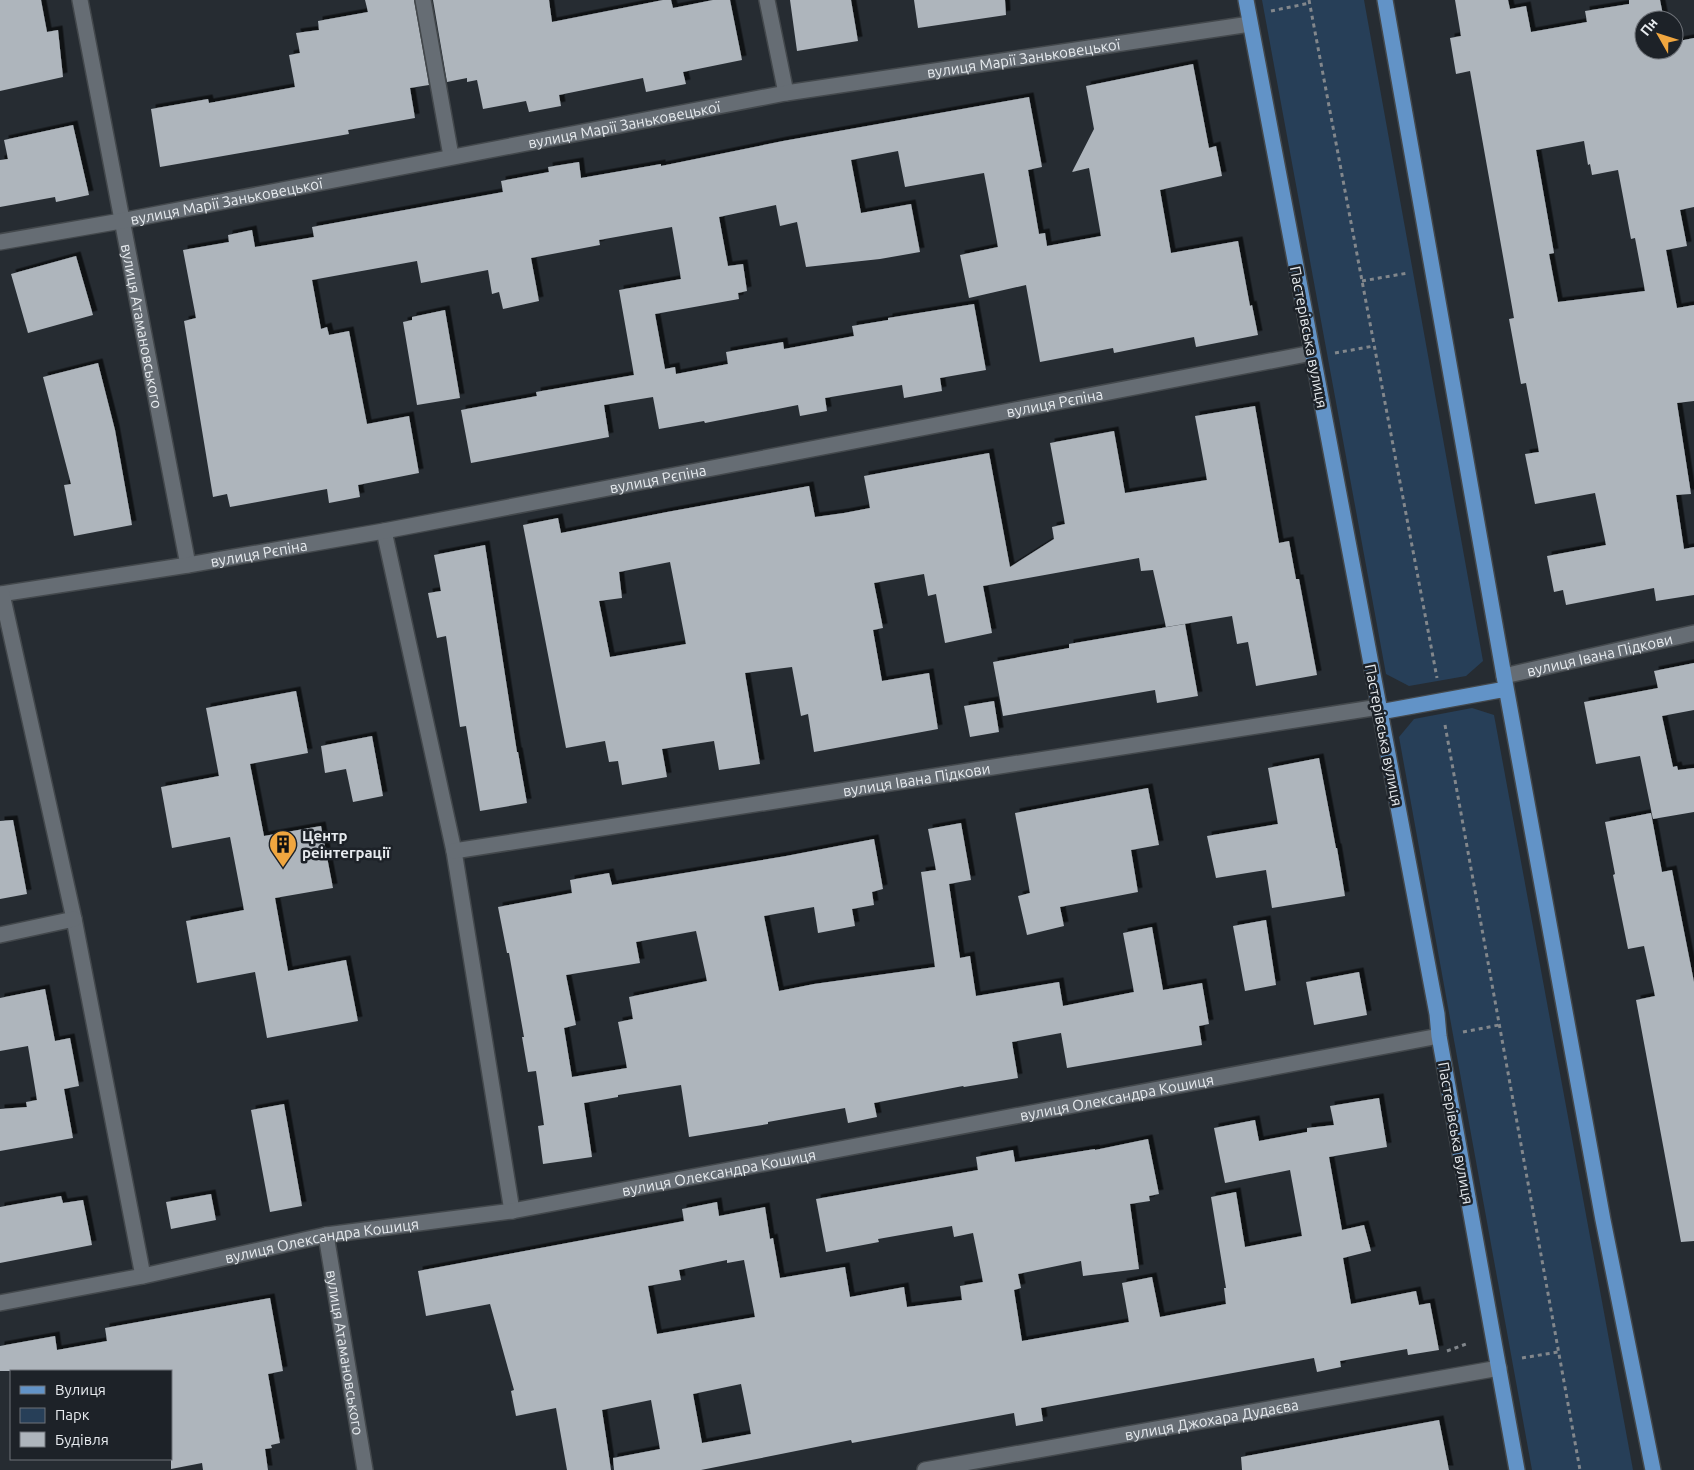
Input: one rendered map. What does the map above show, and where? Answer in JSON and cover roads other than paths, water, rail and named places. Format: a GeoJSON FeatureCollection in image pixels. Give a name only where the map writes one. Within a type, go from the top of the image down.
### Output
{"type":"FeatureCollection","features":[{"type":"Feature","properties":{"kind":"main road","name":"Пастерівська вулиця"},"geometry":{"type":"LineString","coordinates":[[1246,0],[1435,1004],[1439,1036],[1517,1470]]}},
{"type":"Feature","properties":{"kind":"main road"},"geometry":{"type":"LineString","coordinates":[[1385,0],[1602,1220],[1653,1470]]}},
{"type":"Feature","properties":{"kind":"main road"},"geometry":{"type":"LineString","coordinates":[[1380,709],[1505,682]]}},
{"type":"Feature","properties":{"kind":"street","name":"вулиця Атамановського"},"geometry":{"type":"LineString","coordinates":[[80,0],[188,565]]}},
{"type":"Feature","properties":{"kind":"street"},"geometry":{"type":"LineString","coordinates":[[423,0],[451,156]]}},
{"type":"Feature","properties":{"kind":"street"},"geometry":{"type":"LineString","coordinates":[[767,0],[786,93]]}},
{"type":"Feature","properties":{"kind":"street","name":"вулиця Марії Заньковецької"},"geometry":{"type":"LineString","coordinates":[[0,242],[786,93],[1250,24]]}},
{"type":"Feature","properties":{"kind":"street","name":"вулиця Рєпіна"},"geometry":{"type":"LineString","coordinates":[[1,594],[188,565],[384,531],[1312,354]]}},
{"type":"Feature","properties":{"kind":"street"},"geometry":{"type":"LineString","coordinates":[[384,531],[454,851],[512,1211]]}},
{"type":"Feature","properties":{"kind":"street"},"geometry":{"type":"LineString","coordinates":[[1,594],[74,919],[143,1276]]}},
{"type":"Feature","properties":{"kind":"street","name":"вулиця Івана Підкови"},"geometry":{"type":"LineString","coordinates":[[1505,682],[1694,633]]}},
{"type":"Feature","properties":{"kind":"street","name":"вулиця Івана Підкови"},"geometry":{"type":"LineString","coordinates":[[454,851],[1380,709]]}},
{"type":"Feature","properties":{"kind":"street"},"geometry":{"type":"LineString","coordinates":[[0,935],[74,919]]}},
{"type":"Feature","properties":{"kind":"street","name":"вулиця Олександра Кошиця"},"geometry":{"type":"LineString","coordinates":[[0,1303],[143,1276],[326,1235],[512,1211],[1439,1036]]}},
{"type":"Feature","properties":{"kind":"street","name":"вулиця Атамановського"},"geometry":{"type":"LineString","coordinates":[[326,1235],[365,1470]]}},
{"type":"Feature","properties":{"kind":"street","name":"вулиця Джохара Дудаєва"},"geometry":{"type":"LineString","coordinates":[[925,1470],[1499,1368]]}},
{"type":"Feature","properties":{"kind":"place","name":"Центр реінтеграції"},"geometry":{"type":"Point","coordinates":[283,868]}}]}
